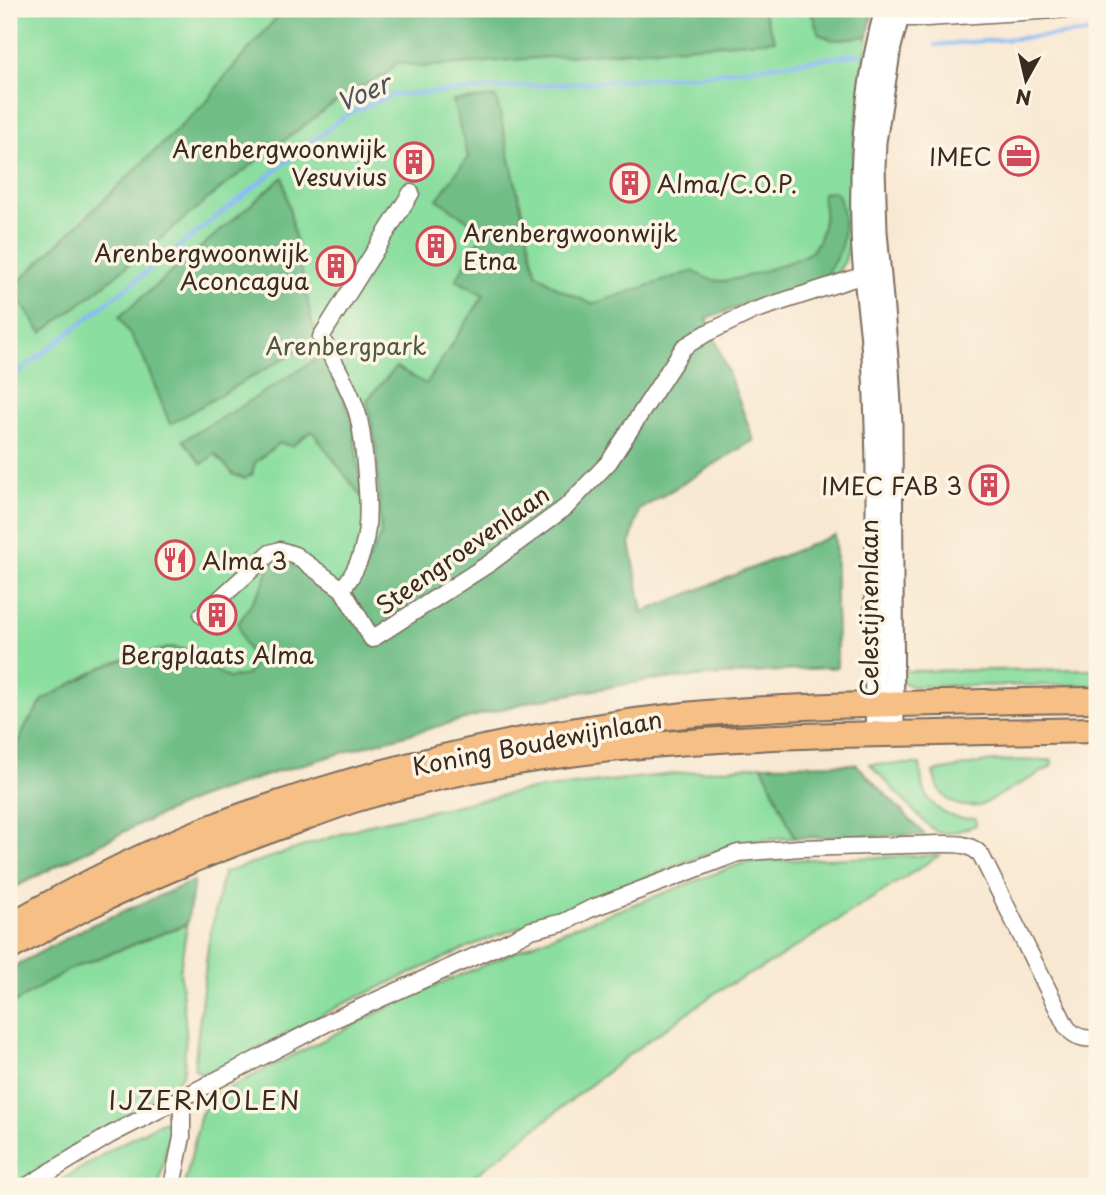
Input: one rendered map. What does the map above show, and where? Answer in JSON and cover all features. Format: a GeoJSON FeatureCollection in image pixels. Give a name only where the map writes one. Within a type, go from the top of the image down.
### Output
{"type":"FeatureCollection","features":[{"type":"Feature","properties":{"kind":"highway","name":"Koning Boudewijnlaan"},"geometry":{"type":"LineString","coordinates":[[9,926],[86,883],[218,824],[372,775],[489,747],[566,732],[754,709],[1097,700]]}},
{"type":"Feature","properties":{"kind":"highway","name":"Koning Boudewijnlaan"},"geometry":{"type":"LineString","coordinates":[[9,948],[87,906],[165,871],[356,799],[430,780],[556,756],[680,742],[1097,730]]}},
{"type":"Feature","properties":{"kind":"street"},"geometry":{"type":"LineString","coordinates":[[891,13],[954,17],[1070,9]]}},
{"type":"Feature","properties":{"kind":"street","name":"Celestijnenlaan"},"geometry":{"type":"LineString","coordinates":[[885,734],[892,423],[890,368],[861,224],[862,140],[873,60],[891,13]]}},
{"type":"Feature","properties":{"kind":"street"},"geometry":{"type":"LineString","coordinates":[[202,615],[270,553],[280,550],[295,555],[342,589],[350,579],[366,539],[369,507],[363,443],[356,407],[321,337],[411,193]]}},
{"type":"Feature","properties":{"kind":"street","name":"Steengroevenlaan"},"geometry":{"type":"LineString","coordinates":[[342,589],[372,639],[490,563],[566,507],[609,462],[684,347],[753,311],[873,274]]}},
{"type":"Feature","properties":{"kind":"street"},"geometry":{"type":"LineString","coordinates":[[27,1186],[110,1135],[335,1019],[527,931],[564,922],[590,909],[738,853],[800,848],[961,844],[973,848],[981,855],[1066,1026],[1080,1038],[1097,1038]]}},
{"type":"Feature","properties":{"kind":"street"},"geometry":{"type":"LineString","coordinates":[[172,1186],[182,1138],[182,1097]]}},
{"type":"Feature","properties":{"kind":"green space","name":"Arenbergpark"},"geometry":{"type":"Polygon","coordinates":[[[9,9],[873,9],[853,152],[853,225],[845,261],[836,274],[707,318],[754,440],[639,510],[630,543],[643,612],[835,535],[837,667],[650,680],[531,701],[276,772],[201,797],[135,826],[9,890],[9,9]]]}},
{"type":"Feature","properties":{"kind":"green space"},"geometry":{"type":"Polygon","coordinates":[[[284,9],[762,9],[775,40],[420,67],[398,62],[384,76],[349,92],[271,150],[42,333],[11,289],[210,98],[221,81],[284,9]]]}},
{"type":"Feature","properties":{"kind":"green space"},"geometry":{"type":"Polygon","coordinates":[[[810,9],[873,9],[868,36],[833,40],[819,34],[810,9]]]}},
{"type":"Feature","properties":{"kind":"green space"},"geometry":{"type":"Polygon","coordinates":[[[496,97],[536,273],[561,290],[592,304],[693,271],[712,280],[726,281],[796,259],[813,250],[818,242],[824,217],[823,193],[831,191],[838,194],[842,209],[843,234],[840,250],[827,277],[707,318],[754,440],[639,510],[630,543],[643,612],[835,535],[837,667],[650,680],[531,701],[276,772],[201,797],[135,826],[9,890],[9,768],[16,762],[16,749],[26,725],[44,699],[103,667],[173,647],[197,653],[213,669],[229,678],[247,675],[254,661],[243,641],[238,624],[263,585],[270,565],[282,560],[299,567],[339,600],[353,591],[381,535],[376,446],[367,400],[396,367],[426,384],[484,295],[456,280],[484,232],[437,199],[468,157],[453,101],[496,97]]]}},
{"type":"Feature","properties":{"kind":"green space"},"geometry":{"type":"Polygon","coordinates":[[[283,177],[312,323],[321,337],[170,424],[142,354],[119,317],[283,177]]]}},
{"type":"Feature","properties":{"kind":"green space"},"geometry":{"type":"Polygon","coordinates":[[[323,355],[351,415],[363,499],[312,431],[292,446],[279,443],[255,463],[252,475],[245,479],[234,475],[215,454],[202,464],[183,440],[237,409],[323,355]]]}},
{"type":"Feature","properties":{"kind":"green space"},"geometry":{"type":"Polygon","coordinates":[[[1097,669],[1097,685],[911,686],[904,683],[900,671],[1097,669]]]}},
{"type":"Feature","properties":{"kind":"green space"},"geometry":{"type":"Polygon","coordinates":[[[992,761],[1052,761],[1051,767],[980,806],[962,806],[948,800],[939,789],[933,772],[992,761]]]}},
{"type":"Feature","properties":{"kind":"green space"},"geometry":{"type":"Polygon","coordinates":[[[856,764],[925,835],[795,838],[762,765],[856,764]]]}},
{"type":"Feature","properties":{"kind":"green space"},"geometry":{"type":"Polygon","coordinates":[[[870,764],[920,764],[923,786],[930,801],[950,815],[975,818],[976,825],[952,833],[937,832],[870,764]]]}},
{"type":"Feature","properties":{"kind":"green space"},"geometry":{"type":"Polygon","coordinates":[[[762,765],[795,838],[748,842],[702,856],[473,945],[341,1005],[205,1076],[194,1068],[208,946],[223,873],[374,823],[522,791],[762,765]]]}},
{"type":"Feature","properties":{"kind":"green space"},"geometry":{"type":"Polygon","coordinates":[[[940,855],[771,963],[721,989],[631,1053],[462,1186],[184,1186],[201,1114],[213,1096],[402,1000],[561,932],[743,863],[940,855]]]}},
{"type":"Feature","properties":{"kind":"green space"},"geometry":{"type":"Polygon","coordinates":[[[194,881],[187,924],[70,969],[9,1006],[9,969],[87,927],[194,881]]]}},
{"type":"Feature","properties":{"kind":"green space"},"geometry":{"type":"Polygon","coordinates":[[[187,924],[180,970],[186,1030],[184,1070],[181,1076],[172,1087],[14,1186],[9,1186],[9,1006],[70,969],[187,924]]]}},
{"type":"Feature","properties":{"kind":"green space"},"geometry":{"type":"Polygon","coordinates":[[[162,1122],[171,1126],[159,1186],[52,1186],[122,1143],[162,1122]]]}},
{"type":"Feature","properties":{"kind":"waterway","name":"Voer"},"geometry":{"type":"LineString","coordinates":[[935,45],[1097,32]]}},
{"type":"Feature","properties":{"kind":"waterway","name":"Voer"},"geometry":{"type":"LineString","coordinates":[[9,380],[346,115],[392,95],[699,75],[860,54]]}},
{"type":"Feature","properties":{"kind":"place","name":"IMEC"},"geometry":{"type":"Point","coordinates":[1019,156]}},
{"type":"Feature","properties":{"kind":"place","name":"Arenbergwoonwijk Vesuvius"},"geometry":{"type":"Point","coordinates":[414,162]}},
{"type":"Feature","properties":{"kind":"place","name":"Alma/C.O.P."},"geometry":{"type":"Point","coordinates":[630,183]}},
{"type":"Feature","properties":{"kind":"place","name":"Arenbergwoonwijk Etna"},"geometry":{"type":"Point","coordinates":[436,246]}},
{"type":"Feature","properties":{"kind":"place","name":"Arenbergwoonwijk Aconcagua"},"geometry":{"type":"Point","coordinates":[336,266]}},
{"type":"Feature","properties":{"kind":"place","name":"IMEC FAB 3"},"geometry":{"type":"Point","coordinates":[989,485]}},
{"type":"Feature","properties":{"kind":"place","name":"Alma 3"},"geometry":{"type":"Point","coordinates":[175,560]}},
{"type":"Feature","properties":{"kind":"place","name":"Bergplaats Alma"},"geometry":{"type":"Point","coordinates":[217,615]}},
{"type":"Feature","properties":{"kind":"district","name":"IJZERMOLEN"},"geometry":{"type":"Point","coordinates":[205,1099]}}]}
